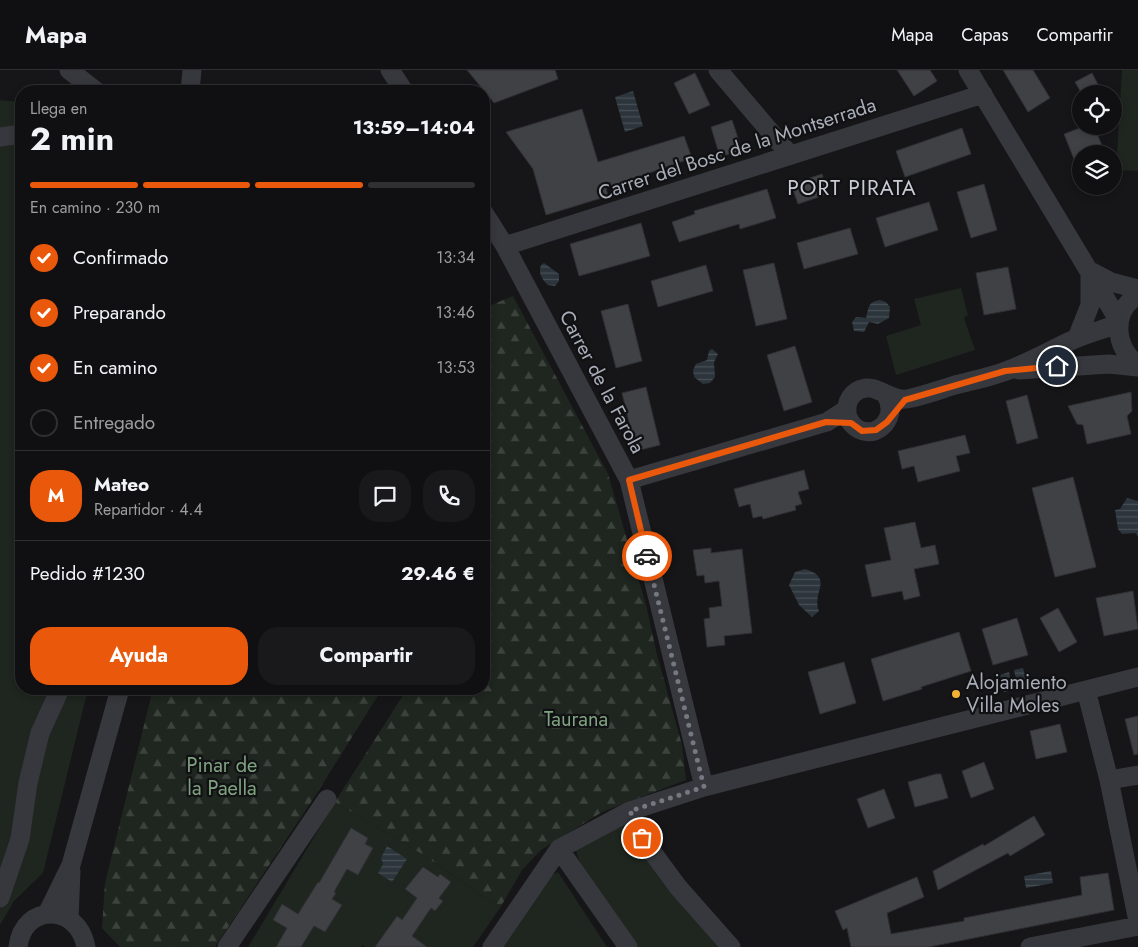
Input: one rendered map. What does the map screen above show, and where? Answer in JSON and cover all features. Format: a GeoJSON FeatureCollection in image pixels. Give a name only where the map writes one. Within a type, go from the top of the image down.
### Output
{"type":"FeatureCollection","features":[{"type":"Feature","properties":{"kind":"street"},"geometry":{"type":"LineString","coordinates":[[68,70],[88,85]]}},
{"type":"Feature","properties":{"kind":"street"},"geometry":{"type":"LineString","coordinates":[[94,70],[95,85]]}},
{"type":"Feature","properties":{"kind":"street"},"geometry":{"type":"LineString","coordinates":[[390,70],[400,85]]}},
{"type":"Feature","properties":{"kind":"street"},"geometry":{"type":"LineString","coordinates":[[718,70],[790,155]]}},
{"type":"Feature","properties":{"kind":"street"},"geometry":{"type":"LineString","coordinates":[[968,70],[1119,322]]}},
{"type":"Feature","properties":{"kind":"street","name":"Carrer del Bosc de la Montserrada"},"geometry":{"type":"LineString","coordinates":[[505,246],[983,94]]}},
{"type":"Feature","properties":{"kind":"street"},"geometry":{"type":"LineString","coordinates":[[0,137],[15,135]]}},
{"type":"Feature","properties":{"kind":"street","name":"Carrer de la Farola"},"geometry":{"type":"LineString","coordinates":[[490,223],[505,246],[629,480],[704,787]]}},
{"type":"Feature","properties":{"kind":"street"},"geometry":{"type":"LineString","coordinates":[[1090,271],[1111,282],[1138,289]]}},
{"type":"Feature","properties":{"kind":"street"},"geometry":{"type":"LineString","coordinates":[[1077,338],[1090,304],[1090,271]]}},
{"type":"Feature","properties":{"kind":"street"},"geometry":{"type":"LineString","coordinates":[[1138,295],[1124,308],[1119,322],[1118,337],[1123,350],[1138,366]]}},
{"type":"Feature","properties":{"kind":"street"},"geometry":{"type":"LineString","coordinates":[[905,400],[886,395],[872,388],[865,388],[852,395],[849,416],[862,431],[869,432],[882,427],[890,415],[905,400],[1005,371],[1077,338],[1119,322]]}},
{"type":"Feature","properties":{"kind":"street"},"geometry":{"type":"LineString","coordinates":[[1005,371],[1109,364],[1138,366]]}},
{"type":"Feature","properties":{"kind":"street"},"geometry":{"type":"LineString","coordinates":[[886,395],[891,408],[890,415]]}},
{"type":"Feature","properties":{"kind":"street"},"geometry":{"type":"LineString","coordinates":[[629,480],[849,416]]}},
{"type":"Feature","properties":{"kind":"street"},"geometry":{"type":"LineString","coordinates":[[492,947],[559,849],[630,811],[704,787],[1138,676]]}},
{"type":"Feature","properties":{"kind":"street"},"geometry":{"type":"LineString","coordinates":[[1086,690],[1109,780],[1138,921]]}},
{"type":"Feature","properties":{"kind":"street"},"geometry":{"type":"LineString","coordinates":[[0,898],[20,839],[28,783],[40,733],[57,695]]}},
{"type":"Feature","properties":{"kind":"street"},"geometry":{"type":"LineString","coordinates":[[47,914],[71,865],[118,695]]}},
{"type":"Feature","properties":{"kind":"street"},"geometry":{"type":"LineString","coordinates":[[1109,780],[1138,775]]}},
{"type":"Feature","properties":{"kind":"street"},"geometry":{"type":"LineString","coordinates":[[227,947],[327,798]]}},
{"type":"Feature","properties":{"kind":"street"},"geometry":{"type":"LineString","coordinates":[[630,811],[642,838],[652,852],[678,886],[731,947]]}},
{"type":"Feature","properties":{"kind":"street"},"geometry":{"type":"LineString","coordinates":[[559,849],[628,947]]}},
{"type":"Feature","properties":{"kind":"street"},"geometry":{"type":"LineString","coordinates":[[69,919],[71,865]]}},
{"type":"Feature","properties":{"kind":"street"},"geometry":{"type":"LineString","coordinates":[[18,947],[20,934],[26,925],[36,918],[47,914],[58,914],[78,926],[84,936],[86,947]]}},
{"type":"Feature","properties":{"kind":"street"},"geometry":{"type":"LineString","coordinates":[[1030,947],[1138,926]]}},
{"type":"Feature","properties":{"kind":"green space"},"geometry":{"type":"Polygon","coordinates":[[[1122,70],[1138,70],[1138,171],[1122,170],[1122,145],[1118,145],[1118,135],[1122,135],[1122,70]]]}},
{"type":"Feature","properties":{"kind":"green space"},"geometry":{"type":"Polygon","coordinates":[[[0,100],[15,101],[15,695],[87,695],[43,873],[14,901],[0,925],[0,100]]]}},
{"type":"Feature","properties":{"kind":"green space"},"geometry":{"type":"Polygon","coordinates":[[[961,288],[968,315],[964,318],[975,350],[896,375],[886,336],[921,325],[914,299],[961,288]]]}},
{"type":"Feature","properties":{"kind":"green space","name":"Taurana"},"geometry":{"type":"Polygon","coordinates":[[[513,296],[608,474],[646,605],[657,655],[682,745],[686,780],[602,812],[541,850],[522,870],[500,908],[422,854],[335,802],[403,695],[490,695],[490,306],[513,296]]]}},
{"type":"Feature","properties":{"kind":"green space","name":"Pinar de la Paella"},"geometry":{"type":"Polygon","coordinates":[[[152,695],[378,695],[317,793],[215,947],[120,947],[102,928],[105,883],[152,695]]]}},
{"type":"Feature","properties":{"kind":"green space"},"geometry":{"type":"Polygon","coordinates":[[[335,802],[422,854],[500,908],[473,947],[365,947],[363,945],[361,947],[248,947],[335,802]]]}},
{"type":"Feature","properties":{"kind":"green space"},"geometry":{"type":"Polygon","coordinates":[[[626,820],[721,947],[636,947],[582,871],[576,850],[626,820]]]}},
{"type":"Feature","properties":{"kind":"green space"},"geometry":{"type":"Polygon","coordinates":[[[558,872],[607,947],[501,947],[546,878],[558,872]]]}},
{"type":"Feature","properties":{"kind":"shaded area"},"geometry":{"type":"Polygon","coordinates":[[[633,91],[643,126],[625,132],[615,97],[633,91]]]}},
{"type":"Feature","properties":{"kind":"shaded area"},"geometry":{"type":"Polygon","coordinates":[[[544,263],[559,274],[559,281],[555,286],[548,285],[541,276],[540,268],[544,263]]]}},
{"type":"Feature","properties":{"kind":"shaded area"},"geometry":{"type":"Polygon","coordinates":[[[880,300],[886,302],[890,307],[889,318],[878,324],[869,322],[864,332],[854,331],[852,322],[856,317],[866,318],[871,304],[880,300]]]}},
{"type":"Feature","properties":{"kind":"shaded area"},"geometry":{"type":"Polygon","coordinates":[[[712,349],[718,354],[714,362],[715,377],[710,383],[703,384],[694,377],[693,370],[696,364],[707,360],[709,351],[712,349]]]}},
{"type":"Feature","properties":{"kind":"shaded area"},"geometry":{"type":"Polygon","coordinates":[[[1127,498],[1138,501],[1138,536],[1135,533],[1122,534],[1118,529],[1115,510],[1120,509],[1127,498]]]}},
{"type":"Feature","properties":{"kind":"shaded area"},"geometry":{"type":"Polygon","coordinates":[[[805,569],[814,573],[821,581],[817,604],[819,611],[812,617],[799,605],[789,585],[795,572],[805,569]]]}},
{"type":"Feature","properties":{"kind":"shaded area"},"geometry":{"type":"Polygon","coordinates":[[[1023,668],[1028,686],[1018,688],[1014,670],[1023,668]]]}},
{"type":"Feature","properties":{"kind":"shaded area"},"geometry":{"type":"Polygon","coordinates":[[[1009,672],[1013,690],[1004,692],[1000,675],[1009,672]]]}},
{"type":"Feature","properties":{"kind":"shaded area"},"geometry":{"type":"Polygon","coordinates":[[[387,846],[407,859],[392,882],[378,873],[383,864],[381,858],[387,846]]]}},
{"type":"Feature","properties":{"kind":"shaded area"},"geometry":{"type":"Polygon","coordinates":[[[1051,871],[1053,883],[1026,888],[1024,876],[1051,871]]]}},
{"type":"Feature","properties":{"kind":"building"},"geometry":{"type":"Polygon","coordinates":[[[467,70],[555,70],[558,79],[494,103],[490,98],[490,85],[479,85],[467,70]]]}},
{"type":"Feature","properties":{"kind":"building"},"geometry":{"type":"Polygon","coordinates":[[[897,70],[930,70],[937,81],[914,96],[897,70]]]}},
{"type":"Feature","properties":{"kind":"building"},"geometry":{"type":"Polygon","coordinates":[[[1003,70],[1033,70],[1050,98],[1028,112],[1003,70]]]}},
{"type":"Feature","properties":{"kind":"building"},"geometry":{"type":"Polygon","coordinates":[[[695,73],[710,105],[689,114],[674,83],[695,73]]]}},
{"type":"Feature","properties":{"kind":"building"},"geometry":{"type":"Polygon","coordinates":[[[1092,73],[1098,85],[1077,85],[1075,82],[1092,73]]]}},
{"type":"Feature","properties":{"kind":"building"},"geometry":{"type":"Polygon","coordinates":[[[582,109],[598,162],[684,136],[692,158],[606,188],[608,196],[546,215],[533,169],[506,132],[582,109]]]}},
{"type":"Feature","properties":{"kind":"building"},"geometry":{"type":"Polygon","coordinates":[[[732,120],[742,150],[720,157],[711,127],[732,120]]]}},
{"type":"Feature","properties":{"kind":"building"},"geometry":{"type":"Polygon","coordinates":[[[962,128],[971,154],[905,177],[896,151],[962,128]]]}},
{"type":"Feature","properties":{"kind":"building"},"geometry":{"type":"Polygon","coordinates":[[[1072,131],[1072,135],[1098,135],[1102,145],[1072,145],[1072,154],[1064,134],[1072,131]]]}},
{"type":"Feature","properties":{"kind":"building"},"geometry":{"type":"Polygon","coordinates":[[[822,174],[828,194],[798,204],[791,184],[822,174]]]}},
{"type":"Feature","properties":{"kind":"building"},"geometry":{"type":"Polygon","coordinates":[[[984,184],[997,230],[971,238],[957,192],[984,184]]]}},
{"type":"Feature","properties":{"kind":"building"},"geometry":{"type":"Polygon","coordinates":[[[767,189],[776,218],[740,229],[739,224],[679,242],[672,222],[695,214],[694,211],[767,189]]]}},
{"type":"Feature","properties":{"kind":"building"},"geometry":{"type":"Polygon","coordinates":[[[929,202],[938,230],[885,247],[876,218],[929,202]]]}},
{"type":"Feature","properties":{"kind":"building"},"geometry":{"type":"Polygon","coordinates":[[[641,223],[650,256],[579,276],[570,244],[641,223]]]}},
{"type":"Feature","properties":{"kind":"building"},"geometry":{"type":"Polygon","coordinates":[[[850,228],[858,254],[804,269],[797,243],[850,228]]]}},
{"type":"Feature","properties":{"kind":"building"},"geometry":{"type":"Polygon","coordinates":[[[774,263],[787,319],[756,326],[743,270],[774,263]]]}},
{"type":"Feature","properties":{"kind":"building"},"geometry":{"type":"Polygon","coordinates":[[[706,265],[713,291],[658,307],[651,281],[706,265]]]}},
{"type":"Feature","properties":{"kind":"building"},"geometry":{"type":"Polygon","coordinates":[[[1008,267],[1016,309],[984,315],[976,273],[1008,267]]]}},
{"type":"Feature","properties":{"kind":"building"},"geometry":{"type":"Polygon","coordinates":[[[628,304],[642,361],[616,368],[601,311],[628,304]]]}},
{"type":"Feature","properties":{"kind":"building"},"geometry":{"type":"Polygon","coordinates":[[[795,346],[812,402],[784,411],[767,355],[795,346]]]}},
{"type":"Feature","properties":{"kind":"building"},"geometry":{"type":"Polygon","coordinates":[[[646,387],[660,445],[636,451],[622,393],[646,387]]]}},
{"type":"Feature","properties":{"kind":"building"},"geometry":{"type":"Polygon","coordinates":[[[1131,392],[1132,411],[1127,416],[1131,434],[1087,444],[1083,425],[1077,424],[1068,406],[1131,392]]]}},
{"type":"Feature","properties":{"kind":"building"},"geometry":{"type":"Polygon","coordinates":[[[1027,395],[1038,438],[1017,444],[1006,401],[1027,395]]]}},
{"type":"Feature","properties":{"kind":"building"},"geometry":{"type":"Polygon","coordinates":[[[965,435],[970,453],[956,456],[960,471],[918,482],[914,466],[902,469],[898,451],[965,435]]]}},
{"type":"Feature","properties":{"kind":"building"},"geometry":{"type":"Polygon","coordinates":[[[804,470],[809,489],[798,492],[802,504],[795,506],[796,510],[763,519],[762,516],[753,518],[750,504],[739,507],[734,489],[804,470]]]}},
{"type":"Feature","properties":{"kind":"building"},"geometry":{"type":"Polygon","coordinates":[[[1073,477],[1096,567],[1055,577],[1032,488],[1073,477]]]}},
{"type":"Feature","properties":{"kind":"building"},"geometry":{"type":"Polygon","coordinates":[[[915,522],[921,548],[935,545],[939,564],[914,569],[920,596],[904,600],[902,591],[872,597],[865,565],[891,560],[884,528],[915,522]]]}},
{"type":"Feature","properties":{"kind":"building"},"geometry":{"type":"Polygon","coordinates":[[[711,548],[711,553],[742,549],[752,633],[724,636],[725,645],[707,647],[704,619],[710,618],[709,608],[722,606],[719,581],[705,583],[704,575],[697,576],[693,550],[711,548]]]}},
{"type":"Feature","properties":{"kind":"building"},"geometry":{"type":"Polygon","coordinates":[[[1133,591],[1138,629],[1104,636],[1096,598],[1133,591]]]}},
{"type":"Feature","properties":{"kind":"building"},"geometry":{"type":"Polygon","coordinates":[[[1058,608],[1077,642],[1059,652],[1040,618],[1058,608]]]}},
{"type":"Feature","properties":{"kind":"building"},"geometry":{"type":"Polygon","coordinates":[[[1017,618],[1028,655],[993,665],[982,629],[1017,618]]]}},
{"type":"Feature","properties":{"kind":"building"},"geometry":{"type":"Polygon","coordinates":[[[959,632],[971,671],[883,701],[871,659],[959,632]]]}},
{"type":"Feature","properties":{"kind":"building"},"geometry":{"type":"Polygon","coordinates":[[[844,662],[856,703],[820,714],[808,672],[844,662]]]}},
{"type":"Feature","properties":{"kind":"building"},"geometry":{"type":"Polygon","coordinates":[[[1138,716],[1138,754],[1134,755],[1125,719],[1138,716]]]}},
{"type":"Feature","properties":{"kind":"building"},"geometry":{"type":"Polygon","coordinates":[[[1060,724],[1067,752],[1036,759],[1030,731],[1060,724]]]}},
{"type":"Feature","properties":{"kind":"building"},"geometry":{"type":"Polygon","coordinates":[[[984,762],[994,789],[971,798],[962,771],[984,762]]]}},
{"type":"Feature","properties":{"kind":"building"},"geometry":{"type":"Polygon","coordinates":[[[941,774],[948,798],[915,807],[908,782],[941,774]]]}},
{"type":"Feature","properties":{"kind":"building"},"geometry":{"type":"Polygon","coordinates":[[[884,789],[895,818],[868,828],[857,799],[884,789]]]}},
{"type":"Feature","properties":{"kind":"building"},"geometry":{"type":"Polygon","coordinates":[[[1034,816],[1045,835],[1010,856],[1008,853],[938,890],[933,871],[983,844],[984,846],[1034,816]]]}},
{"type":"Feature","properties":{"kind":"building"},"geometry":{"type":"Polygon","coordinates":[[[351,828],[368,838],[365,844],[373,848],[358,875],[347,869],[332,899],[342,905],[325,932],[314,926],[301,947],[276,947],[287,928],[273,920],[282,904],[298,914],[319,883],[351,828]]]}},
{"type":"Feature","properties":{"kind":"building"},"geometry":{"type":"Polygon","coordinates":[[[423,867],[438,877],[440,874],[451,882],[439,898],[443,901],[435,911],[431,908],[412,936],[427,947],[375,947],[397,916],[402,920],[417,898],[405,889],[423,867]]]}},
{"type":"Feature","properties":{"kind":"building"},"geometry":{"type":"Polygon","coordinates":[[[1108,873],[1114,910],[929,947],[851,947],[847,928],[843,930],[835,911],[917,877],[924,897],[887,913],[891,934],[964,921],[964,918],[1082,895],[1080,877],[1108,873]]]}},
{"type":"Feature","properties":{"kind":"way so far"},"geometry":{"type":"LineString","coordinates":[[642,838],[630,811],[704,787],[647,556]]}},
{"type":"Feature","properties":{"kind":"place","name":"Alojamiento Villa Moles"},"geometry":{"type":"Point","coordinates":[956,694]}},
{"type":"Feature","properties":{"kind":"district","name":"PORT PIRATA"},"geometry":{"type":"Point","coordinates":[852,188]}},
{"type":"Feature","properties":{"kind":"route"},"geometry":{"type":"LineString","coordinates":[[647,556],[629,480],[826,422],[851,423],[856,428],[869,432],[882,427],[890,415],[905,400],[1005,371],[1057,366]]}}]}
